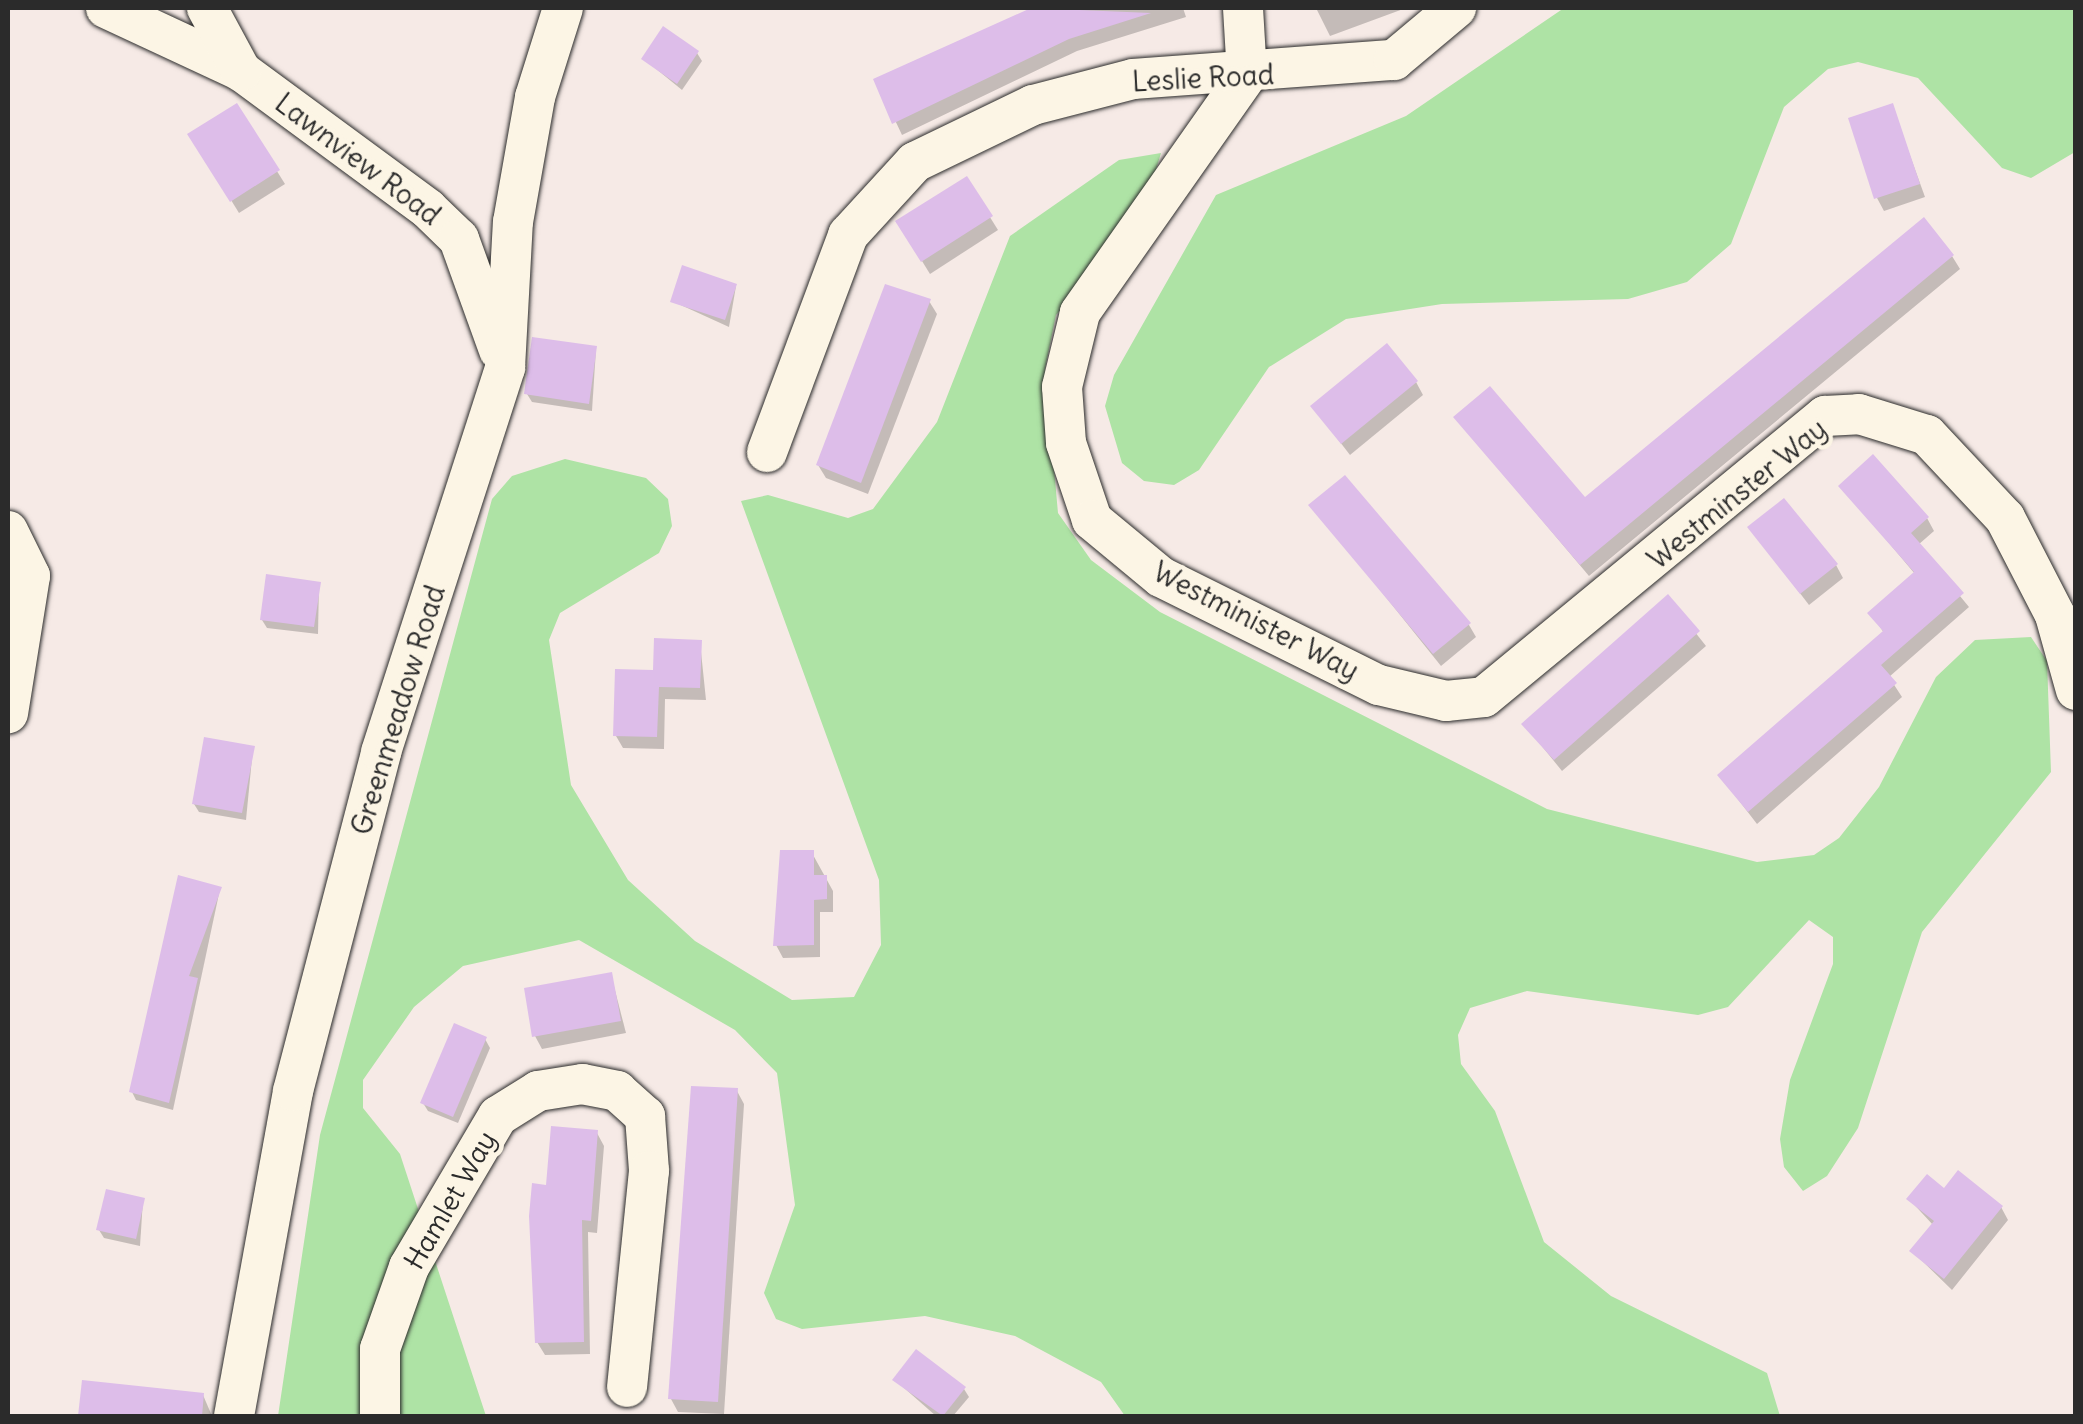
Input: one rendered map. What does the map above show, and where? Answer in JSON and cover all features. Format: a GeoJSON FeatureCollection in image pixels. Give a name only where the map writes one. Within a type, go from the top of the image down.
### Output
{"type":"FeatureCollection","features":[{"type":"Feature","properties":{"kind":"street","name":"Lawnview Road"},"geometry":{"type":"LineString","coordinates":[[106,8],[241,72],[459,239],[506,368]]}},
{"type":"Feature","properties":{"kind":"street","name":"Lawnview Road"},"geometry":{"type":"LineString","coordinates":[[207,8],[241,72]]}},
{"type":"Feature","properties":{"kind":"street","name":"Greenmeadow Road"},"geometry":{"type":"LineString","coordinates":[[234,1416],[293,1092],[366,808],[506,368],[513,222],[535,97],[563,8]]}},
{"type":"Feature","properties":{"kind":"street"},"geometry":{"type":"LineString","coordinates":[[1244,8],[1247,75]]}},
{"type":"Feature","properties":{"kind":"street","name":"Leslie Road"},"geometry":{"type":"LineString","coordinates":[[766,452],[848,235],[915,162],[1050,100],[1133,79],[1247,75],[1394,60],[1456,8]]}},
{"type":"Feature","properties":{"kind":"street","name":"Westminister Way"},"geometry":{"type":"LineString","coordinates":[[1247,75],[1080,313],[1062,388],[1066,443],[1092,520],[1161,577],[1379,685],[1446,701],[1484,697],[1520,674]]}},
{"type":"Feature","properties":{"kind":"street","name":"Westminster Way"},"geometry":{"type":"LineString","coordinates":[[1520,674],[1825,416],[1859,414],[1926,435],[2005,518],[2055,615],[2076,690]]}},
{"type":"Feature","properties":{"kind":"street"},"geometry":{"type":"LineString","coordinates":[[8,531],[30,576],[8,713]]}},
{"type":"Feature","properties":{"kind":"street","name":"Hamlet Way"},"geometry":{"type":"LineString","coordinates":[[380,1416],[380,1350],[409,1267],[498,1116],[538,1091],[582,1084],[617,1091],[644,1116],[648,1171],[627,1387]]}},
{"type":"Feature","properties":{"kind":"green space"},"geometry":{"type":"Polygon","coordinates":[[[1564,8],[2075,8],[2075,152],[2031,178],[2002,168],[1918,78],[1858,62],[1828,69],[1784,107],[1731,244],[1687,282],[1628,299],[1442,304],[1346,319],[1269,367],[1199,470],[1174,485],[1144,481],[1122,463],[1105,406],[1114,375],[1216,195],[1406,116],[1564,8]]]}},
{"type":"Feature","properties":{"kind":"green space"},"geometry":{"type":"Polygon","coordinates":[[[1161,153],[1142,216],[1056,315],[1045,369],[1058,513],[1091,560],[1160,612],[1547,809],[1757,862],[1814,855],[1839,838],[1879,787],[1936,677],[1975,640],[2031,637],[2047,661],[2051,772],[1922,932],[1858,1128],[1827,1176],[1803,1191],[1784,1167],[1780,1139],[1790,1080],[1833,964],[1833,937],[1809,920],[1728,1007],[1698,1015],[1527,991],[1470,1008],[1458,1035],[1461,1064],[1495,1111],[1544,1242],[1611,1296],[1767,1373],[1780,1416],[1125,1416],[1101,1382],[1015,1336],[925,1316],[802,1329],[776,1319],[764,1293],[795,1205],[777,1073],[735,1030],[579,940],[463,966],[414,1007],[363,1080],[363,1108],[400,1154],[486,1416],[278,1416],[320,1135],[492,499],[512,476],[565,459],[646,478],[668,499],[672,526],[659,553],[560,613],[549,640],[571,785],[628,880],[695,941],[792,1000],[854,997],[881,945],[879,880],[741,501],[768,495],[848,518],[873,509],[937,422],[1010,236],[1119,160],[1161,153]]]}},
{"type":"Feature","properties":{"kind":"building"},"geometry":{"type":"Polygon","coordinates":[[[1031,8],[1151,13],[1069,39],[892,124],[873,79],[1031,8]]]}},
{"type":"Feature","properties":{"kind":"building"},"geometry":{"type":"Polygon","coordinates":[[[663,26],[699,51],[677,84],[641,59],[663,26]]]}},
{"type":"Feature","properties":{"kind":"building"},"geometry":{"type":"Polygon","coordinates":[[[237,103],[280,170],[230,202],[187,134],[237,103]]]}},
{"type":"Feature","properties":{"kind":"building"},"geometry":{"type":"Polygon","coordinates":[[[1893,103],[1920,184],[1874,199],[1848,118],[1893,103]]]}},
{"type":"Feature","properties":{"kind":"building"},"geometry":{"type":"Polygon","coordinates":[[[967,176],[993,216],[921,262],[895,221],[967,176]]]}},
{"type":"Feature","properties":{"kind":"building"},"geometry":{"type":"Polygon","coordinates":[[[1924,217],[1954,255],[1580,565],[1453,417],[1490,386],[1585,497],[1924,217]]]}},
{"type":"Feature","properties":{"kind":"building"},"geometry":{"type":"Polygon","coordinates":[[[682,265],[737,284],[725,320],[670,302],[682,265]]]}},
{"type":"Feature","properties":{"kind":"building"},"geometry":{"type":"Polygon","coordinates":[[[885,284],[931,299],[861,483],[816,465],[885,284]]]}},
{"type":"Feature","properties":{"kind":"building"},"geometry":{"type":"Polygon","coordinates":[[[532,337],[597,346],[589,404],[524,394],[532,337]]]}},
{"type":"Feature","properties":{"kind":"building"},"geometry":{"type":"Polygon","coordinates":[[[1387,343],[1418,381],[1341,444],[1310,406],[1387,343]]]}},
{"type":"Feature","properties":{"kind":"building"},"geometry":{"type":"Polygon","coordinates":[[[1873,454],[1929,517],[1911,533],[1964,593],[1881,665],[1897,683],[1748,812],[1717,775],[1883,631],[1867,613],[1914,572],[1838,486],[1873,454]]]}},
{"type":"Feature","properties":{"kind":"building"},"geometry":{"type":"Polygon","coordinates":[[[1345,475],[1471,623],[1433,654],[1308,505],[1345,475]]]}},
{"type":"Feature","properties":{"kind":"building"},"geometry":{"type":"Polygon","coordinates":[[[1784,498],[1838,564],[1800,594],[1747,527],[1784,498]]]}},
{"type":"Feature","properties":{"kind":"building"},"geometry":{"type":"Polygon","coordinates":[[[266,574],[321,582],[314,627],[260,620],[266,574]]]}},
{"type":"Feature","properties":{"kind":"building"},"geometry":{"type":"Polygon","coordinates":[[[1668,594],[1700,631],[1554,760],[1521,724],[1668,594]]]}},
{"type":"Feature","properties":{"kind":"building"},"geometry":{"type":"Polygon","coordinates":[[[654,638],[702,640],[700,688],[659,687],[657,737],[613,736],[615,669],[653,670],[654,638]]]}},
{"type":"Feature","properties":{"kind":"building"},"geometry":{"type":"Polygon","coordinates":[[[204,737],[255,746],[242,813],[192,804],[204,737]]]}},
{"type":"Feature","properties":{"kind":"building"},"geometry":{"type":"Polygon","coordinates":[[[780,850],[814,850],[814,875],[827,875],[827,899],[814,900],[814,945],[773,946],[780,850]]]}},
{"type":"Feature","properties":{"kind":"building"},"geometry":{"type":"Polygon","coordinates":[[[178,875],[222,887],[189,976],[198,978],[169,1103],[129,1092],[178,875]]]}},
{"type":"Feature","properties":{"kind":"building"},"geometry":{"type":"Polygon","coordinates":[[[612,972],[621,1021],[532,1037],[524,988],[612,972]]]}},
{"type":"Feature","properties":{"kind":"building"},"geometry":{"type":"Polygon","coordinates":[[[454,1023],[487,1037],[453,1117],[420,1103],[454,1023]]]}},
{"type":"Feature","properties":{"kind":"building"},"geometry":{"type":"Polygon","coordinates":[[[691,1086],[738,1088],[718,1402],[668,1399],[691,1086]]]}},
{"type":"Feature","properties":{"kind":"building"},"geometry":{"type":"Polygon","coordinates":[[[551,1126],[598,1130],[591,1221],[582,1220],[584,1342],[535,1343],[529,1216],[532,1183],[546,1185],[551,1126]]]}},
{"type":"Feature","properties":{"kind":"building"},"geometry":{"type":"Polygon","coordinates":[[[1958,1170],[2003,1206],[1944,1279],[1909,1251],[1934,1221],[1906,1199],[1927,1174],[1944,1188],[1958,1170]]]}},
{"type":"Feature","properties":{"kind":"building"},"geometry":{"type":"Polygon","coordinates":[[[106,1189],[145,1198],[136,1239],[96,1230],[106,1189]]]}},
{"type":"Feature","properties":{"kind":"building"},"geometry":{"type":"Polygon","coordinates":[[[916,1349],[966,1387],[943,1416],[892,1380],[916,1349]]]}},
{"type":"Feature","properties":{"kind":"building"},"geometry":{"type":"Polygon","coordinates":[[[82,1380],[204,1393],[202,1416],[78,1416],[82,1380]]]}}]}
